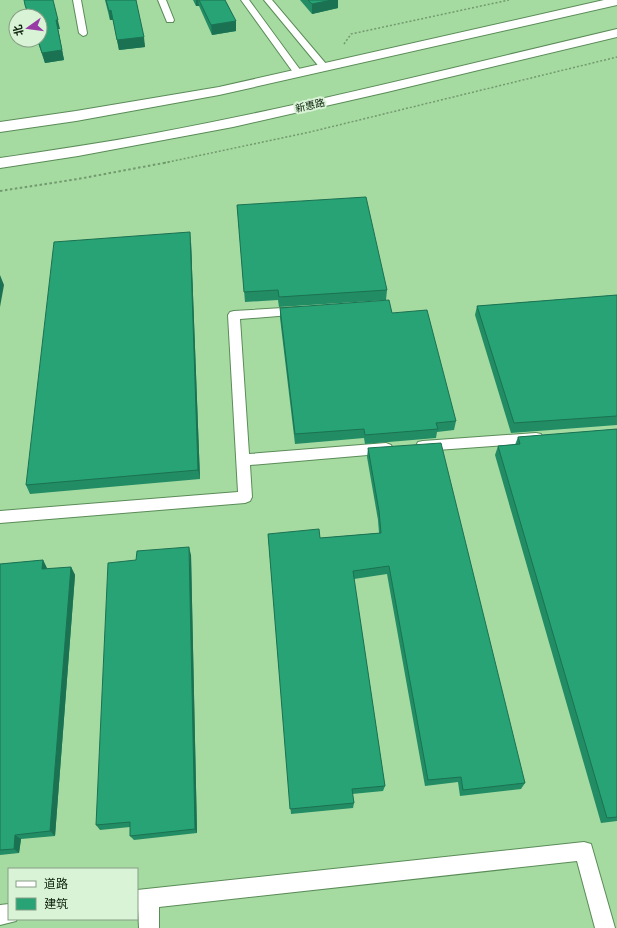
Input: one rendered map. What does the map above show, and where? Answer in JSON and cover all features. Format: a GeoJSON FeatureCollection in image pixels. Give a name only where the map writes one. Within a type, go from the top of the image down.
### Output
{"type":"FeatureCollection","features":[{"type":"Feature","properties":{"kind":"main road"},"geometry":{"type":"LineString","coordinates":[[0,127],[149,104],[219,91],[617,1]]}},
{"type":"Feature","properties":{"kind":"main road"},"geometry":{"type":"LineString","coordinates":[[522,23],[534,25],[550,37]]}},
{"type":"Feature","properties":{"kind":"main road","name":"新惠路"},"geometry":{"type":"LineString","coordinates":[[0,163],[131,142],[238,122],[550,37],[617,33]]}},
{"type":"Feature","properties":{"kind":"lane"},"geometry":{"type":"LineString","coordinates":[[77,0],[83,33]]}},
{"type":"Feature","properties":{"kind":"lane"},"geometry":{"type":"LineString","coordinates":[[162,0],[170,20]]}},
{"type":"Feature","properties":{"kind":"lane"},"geometry":{"type":"LineString","coordinates":[[245,0],[298,73]]}},
{"type":"Feature","properties":{"kind":"lane"},"geometry":{"type":"LineString","coordinates":[[268,0],[324,68]]}},
{"type":"Feature","properties":{"kind":"lane"},"geometry":{"type":"LineString","coordinates":[[0,517],[245,497],[234,315],[310,310]]}},
{"type":"Feature","properties":{"kind":"lane"},"geometry":{"type":"LineString","coordinates":[[243,460],[545,437]]}},
{"type":"Feature","properties":{"kind":"lane"},"geometry":{"type":"LineString","coordinates":[[149,928],[143,899],[584,850],[605,928]]}},
{"type":"Feature","properties":{"kind":"path"},"geometry":{"type":"LineString","coordinates":[[311,51],[344,44],[351,34],[509,0]]}},
{"type":"Feature","properties":{"kind":"path"},"geometry":{"type":"LineString","coordinates":[[0,191],[90,177],[252,146],[617,57]]}},
{"type":"Feature","properties":{"kind":"building"},"geometry":{"type":"Polygon","coordinates":[[[24,0],[53,0],[58,20],[56,20],[62,50],[42,53],[40,48],[48,48],[48,8],[26,8],[24,0]]]}},
{"type":"Feature","properties":{"kind":"building"},"geometry":{"type":"Polygon","coordinates":[[[106,0],[136,0],[144,37],[117,40],[111,10],[109,11],[106,0]]]}},
{"type":"Feature","properties":{"kind":"building"},"geometry":{"type":"Polygon","coordinates":[[[199,0],[225,0],[236,21],[211,25],[199,0]]]}},
{"type":"Feature","properties":{"kind":"building"},"geometry":{"type":"Polygon","coordinates":[[[308,0],[332,0],[312,4],[308,0]]]}},
{"type":"Feature","properties":{"kind":"building"},"geometry":{"type":"Polygon","coordinates":[[[366,197],[387,290],[279,297],[278,290],[244,292],[237,205],[366,197]]]}},
{"type":"Feature","properties":{"kind":"building"},"geometry":{"type":"Polygon","coordinates":[[[190,232],[198,470],[26,485],[54,242],[190,232]]]}},
{"type":"Feature","properties":{"kind":"building"},"geometry":{"type":"Polygon","coordinates":[[[617,295],[617,416],[514,423],[477,306],[617,295]]]}},
{"type":"Feature","properties":{"kind":"building"},"geometry":{"type":"Polygon","coordinates":[[[389,300],[392,313],[427,310],[456,421],[436,423],[438,429],[365,435],[364,429],[295,434],[280,308],[389,300]]]}},
{"type":"Feature","properties":{"kind":"building"},"geometry":{"type":"Polygon","coordinates":[[[617,429],[617,817],[607,818],[498,446],[520,444],[518,437],[617,429]]]}},
{"type":"Feature","properties":{"kind":"building"},"geometry":{"type":"Polygon","coordinates":[[[441,443],[525,783],[463,790],[461,777],[428,780],[389,566],[353,571],[385,786],[352,789],[354,803],[290,809],[268,534],[319,529],[320,538],[381,533],[379,511],[368,448],[441,443]]]}},
{"type":"Feature","properties":{"kind":"building"},"geometry":{"type":"Polygon","coordinates":[[[189,547],[195,829],[130,836],[130,822],[96,825],[108,563],[136,560],[137,551],[189,547]]]}},
{"type":"Feature","properties":{"kind":"building"},"geometry":{"type":"Polygon","coordinates":[[[43,560],[42,569],[71,567],[50,831],[15,835],[14,849],[0,850],[0,564],[43,560]]]}}]}
